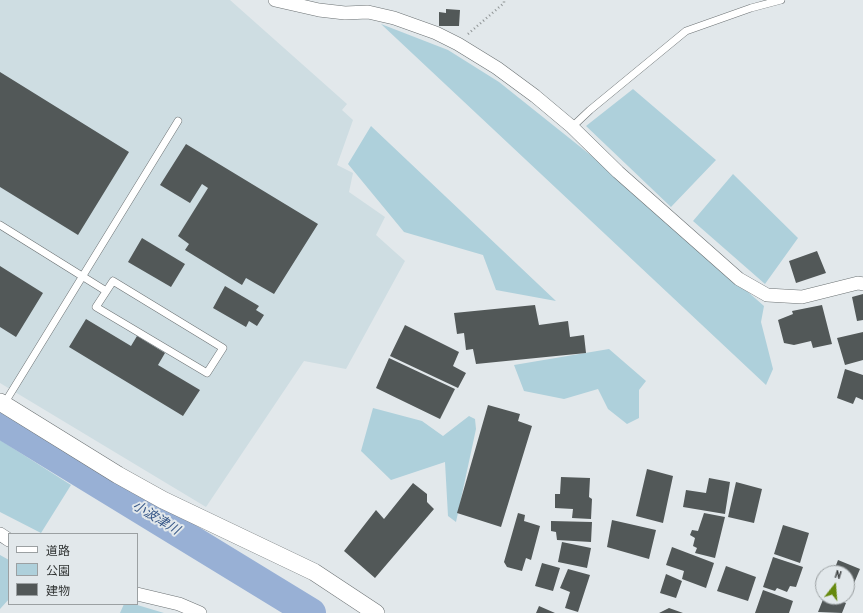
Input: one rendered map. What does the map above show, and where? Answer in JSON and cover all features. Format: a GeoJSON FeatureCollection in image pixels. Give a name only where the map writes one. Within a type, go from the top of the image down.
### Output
{"type":"FeatureCollection","features":[{"type":"Feature","properties":{"kind":"street"},"geometry":{"type":"LineString","coordinates":[[275,0],[319,10],[345,13],[368,12],[394,18],[436,33],[458,44],[496,68],[535,96],[572,127],[618,172],[740,279],[767,295],[802,298],[858,283],[863,284]]}},
{"type":"Feature","properties":{"kind":"street"},"geometry":{"type":"LineString","coordinates":[[2,403],[118,475],[163,500],[314,572],[376,613]]}},
{"type":"Feature","properties":{"kind":"street"},"geometry":{"type":"LineString","coordinates":[[138,594],[179,604],[200,613]]}},
{"type":"Feature","properties":{"kind":"lane"},"geometry":{"type":"LineString","coordinates":[[572,127],[590,110],[686,31],[737,12],[781,0]]}},
{"type":"Feature","properties":{"kind":"lane"},"geometry":{"type":"LineString","coordinates":[[2,403],[178,121]]}},
{"type":"Feature","properties":{"kind":"lane"},"geometry":{"type":"LineString","coordinates":[[0,224],[106,291]]}},
{"type":"Feature","properties":{"kind":"lane"},"geometry":{"type":"LineString","coordinates":[[113,281],[223,348],[207,373],[96,307],[106,291],[113,281]]}},
{"type":"Feature","properties":{"kind":"path"},"geometry":{"type":"LineString","coordinates":[[458,44],[464,37],[504,3],[504,0]]}},
{"type":"Feature","properties":{"kind":"shaded area"},"geometry":{"type":"Polygon","coordinates":[[[0,0],[230,0],[347,104],[342,110],[353,120],[337,165],[353,173],[349,192],[385,217],[376,235],[405,261],[346,369],[304,361],[206,507],[0,383],[0,0]]]}},
{"type":"Feature","properties":{"kind":"green space"},"geometry":{"type":"Polygon","coordinates":[[[381,24],[448,50],[499,82],[603,165],[764,306],[761,322],[773,369],[766,385],[381,24]]]}},
{"type":"Feature","properties":{"kind":"green space"},"geometry":{"type":"Polygon","coordinates":[[[633,89],[716,160],[671,207],[586,126],[633,89]]]}},
{"type":"Feature","properties":{"kind":"green space"},"geometry":{"type":"Polygon","coordinates":[[[371,126],[556,301],[496,290],[483,255],[404,232],[348,164],[371,126]]]}},
{"type":"Feature","properties":{"kind":"green space"},"geometry":{"type":"Polygon","coordinates":[[[733,174],[798,238],[765,284],[693,221],[733,174]]]}},
{"type":"Feature","properties":{"kind":"green space"},"geometry":{"type":"Polygon","coordinates":[[[609,349],[646,381],[639,390],[639,418],[627,424],[608,409],[598,389],[564,399],[524,391],[514,365],[609,349]]]}},
{"type":"Feature","properties":{"kind":"green space"},"geometry":{"type":"Polygon","coordinates":[[[373,408],[422,421],[443,436],[469,416],[475,419],[476,429],[456,522],[448,516],[445,462],[391,480],[361,451],[373,408]]]}},
{"type":"Feature","properties":{"kind":"green space"},"geometry":{"type":"Polygon","coordinates":[[[0,440],[71,485],[41,533],[0,512],[0,440]]]}},
{"type":"Feature","properties":{"kind":"green space"},"geometry":{"type":"Polygon","coordinates":[[[0,555],[8,559],[8,600],[0,609],[0,555]]]}},
{"type":"Feature","properties":{"kind":"green space"},"geometry":{"type":"Polygon","coordinates":[[[124,605],[137,605],[164,613],[120,613],[124,605]]]}},
{"type":"Feature","properties":{"kind":"building"},"geometry":{"type":"Polygon","coordinates":[[[446,9],[460,10],[459,26],[439,26],[439,12],[446,13],[446,9]]]}},
{"type":"Feature","properties":{"kind":"building"},"geometry":{"type":"Polygon","coordinates":[[[0,72],[129,152],[78,235],[0,187],[0,72]]]}},
{"type":"Feature","properties":{"kind":"building"},"geometry":{"type":"Polygon","coordinates":[[[186,144],[318,224],[274,294],[246,278],[242,285],[185,250],[189,244],[178,236],[208,188],[202,184],[190,203],[160,185],[186,144]]]}},
{"type":"Feature","properties":{"kind":"building"},"geometry":{"type":"Polygon","coordinates":[[[142,238],[185,264],[171,287],[128,262],[142,238]]]}},
{"type":"Feature","properties":{"kind":"building"},"geometry":{"type":"Polygon","coordinates":[[[817,251],[826,273],[796,283],[789,261],[817,251]]]}},
{"type":"Feature","properties":{"kind":"building"},"geometry":{"type":"Polygon","coordinates":[[[0,266],[43,293],[16,337],[0,327],[0,266]]]}},
{"type":"Feature","properties":{"kind":"building"},"geometry":{"type":"Polygon","coordinates":[[[225,286],[259,306],[256,310],[264,315],[257,326],[249,321],[246,327],[213,308],[225,286]]]}},
{"type":"Feature","properties":{"kind":"building"},"geometry":{"type":"Polygon","coordinates":[[[863,294],[863,320],[857,321],[852,297],[863,294]]]}},
{"type":"Feature","properties":{"kind":"building"},"geometry":{"type":"Polygon","coordinates":[[[535,305],[539,325],[568,321],[570,337],[584,335],[586,353],[476,364],[473,349],[466,350],[464,333],[457,334],[454,313],[535,305]]]}},
{"type":"Feature","properties":{"kind":"building"},"geometry":{"type":"Polygon","coordinates":[[[822,305],[832,344],[813,348],[811,341],[794,345],[784,343],[778,320],[793,314],[792,311],[822,305]]]}},
{"type":"Feature","properties":{"kind":"building"},"geometry":{"type":"Polygon","coordinates":[[[86,319],[131,346],[137,336],[165,353],[158,365],[200,390],[183,416],[69,347],[86,319]]]}},
{"type":"Feature","properties":{"kind":"building"},"geometry":{"type":"Polygon","coordinates":[[[405,325],[459,352],[453,366],[466,373],[458,388],[390,356],[405,325]]]}},
{"type":"Feature","properties":{"kind":"building"},"geometry":{"type":"Polygon","coordinates":[[[863,332],[863,360],[845,365],[837,338],[863,332]]]}},
{"type":"Feature","properties":{"kind":"building"},"geometry":{"type":"Polygon","coordinates":[[[389,358],[455,389],[440,419],[376,388],[389,358]]]}},
{"type":"Feature","properties":{"kind":"building"},"geometry":{"type":"Polygon","coordinates":[[[845,369],[863,375],[863,400],[856,397],[853,404],[837,398],[845,369]]]}},
{"type":"Feature","properties":{"kind":"building"},"geometry":{"type":"Polygon","coordinates":[[[488,405],[520,414],[518,421],[532,426],[501,527],[457,513],[488,405]]]}},
{"type":"Feature","properties":{"kind":"building"},"geometry":{"type":"Polygon","coordinates":[[[647,469],[673,476],[663,523],[636,516],[647,469]]]}},
{"type":"Feature","properties":{"kind":"building"},"geometry":{"type":"Polygon","coordinates":[[[561,477],[590,478],[589,497],[592,499],[591,519],[572,518],[573,509],[555,508],[555,494],[560,494],[561,477]]]}},
{"type":"Feature","properties":{"kind":"building"},"geometry":{"type":"Polygon","coordinates":[[[709,478],[730,482],[725,514],[683,507],[686,490],[706,493],[709,478]]]}},
{"type":"Feature","properties":{"kind":"building"},"geometry":{"type":"Polygon","coordinates":[[[736,482],[762,489],[754,523],[728,517],[736,482]]]}},
{"type":"Feature","properties":{"kind":"building"},"geometry":{"type":"Polygon","coordinates":[[[413,483],[427,494],[427,502],[434,509],[375,578],[344,551],[376,510],[384,519],[413,483]]]}},
{"type":"Feature","properties":{"kind":"building"},"geometry":{"type":"Polygon","coordinates":[[[518,513],[525,515],[524,521],[540,526],[531,560],[526,558],[522,571],[507,567],[504,562],[518,513]]]}},
{"type":"Feature","properties":{"kind":"building"},"geometry":{"type":"Polygon","coordinates":[[[704,513],[725,517],[715,558],[695,553],[697,548],[693,546],[695,538],[690,535],[692,530],[698,531],[704,513]]]}},
{"type":"Feature","properties":{"kind":"building"},"geometry":{"type":"Polygon","coordinates":[[[612,520],[656,530],[649,559],[607,547],[612,520]]]}},
{"type":"Feature","properties":{"kind":"building"},"geometry":{"type":"Polygon","coordinates":[[[551,521],[592,522],[591,542],[557,540],[556,532],[551,531],[551,521]]]}},
{"type":"Feature","properties":{"kind":"building"},"geometry":{"type":"Polygon","coordinates":[[[783,525],[809,533],[800,563],[774,554],[783,525]]]}},
{"type":"Feature","properties":{"kind":"building"},"geometry":{"type":"Polygon","coordinates":[[[562,542],[591,548],[587,568],[558,562],[562,542]]]}},
{"type":"Feature","properties":{"kind":"building"},"geometry":{"type":"Polygon","coordinates":[[[672,547],[714,563],[706,588],[682,579],[684,571],[666,565],[672,547]]]}},
{"type":"Feature","properties":{"kind":"building"},"geometry":{"type":"Polygon","coordinates":[[[773,557],[803,567],[796,587],[790,586],[787,592],[777,588],[775,591],[763,587],[773,557]]]}},
{"type":"Feature","properties":{"kind":"building"},"geometry":{"type":"Polygon","coordinates":[[[838,560],[850,565],[836,565],[838,560]]]}},
{"type":"Feature","properties":{"kind":"building"},"geometry":{"type":"Polygon","coordinates":[[[542,563],[560,568],[553,591],[535,586],[542,563]]]}},
{"type":"Feature","properties":{"kind":"building"},"geometry":{"type":"Polygon","coordinates":[[[726,566],[756,577],[748,601],[717,591],[726,566]]]}},
{"type":"Feature","properties":{"kind":"building"},"geometry":{"type":"Polygon","coordinates":[[[855,567],[860,569],[855,581],[855,567]]]}},
{"type":"Feature","properties":{"kind":"building"},"geometry":{"type":"Polygon","coordinates":[[[568,569],[590,575],[578,612],[565,608],[570,592],[560,588],[568,569]]]}},
{"type":"Feature","properties":{"kind":"building"},"geometry":{"type":"Polygon","coordinates":[[[666,574],[682,581],[676,598],[660,593],[666,574]]]}},
{"type":"Feature","properties":{"kind":"building"},"geometry":{"type":"Polygon","coordinates":[[[763,590],[793,601],[789,613],[755,613],[763,590]]]}},
{"type":"Feature","properties":{"kind":"building"},"geometry":{"type":"Polygon","coordinates":[[[821,605],[845,605],[842,613],[818,612],[821,605]]]}},
{"type":"Feature","properties":{"kind":"building"},"geometry":{"type":"Polygon","coordinates":[[[539,606],[555,613],[536,613],[539,606]]]}},
{"type":"Feature","properties":{"kind":"building"},"geometry":{"type":"Polygon","coordinates":[[[669,608],[683,613],[659,613],[669,608]]]}},
{"type":"Feature","properties":{"kind":"waterway","name":"小波津川"},"geometry":{"type":"LineString","coordinates":[[0,423],[311,613]]}}]}
